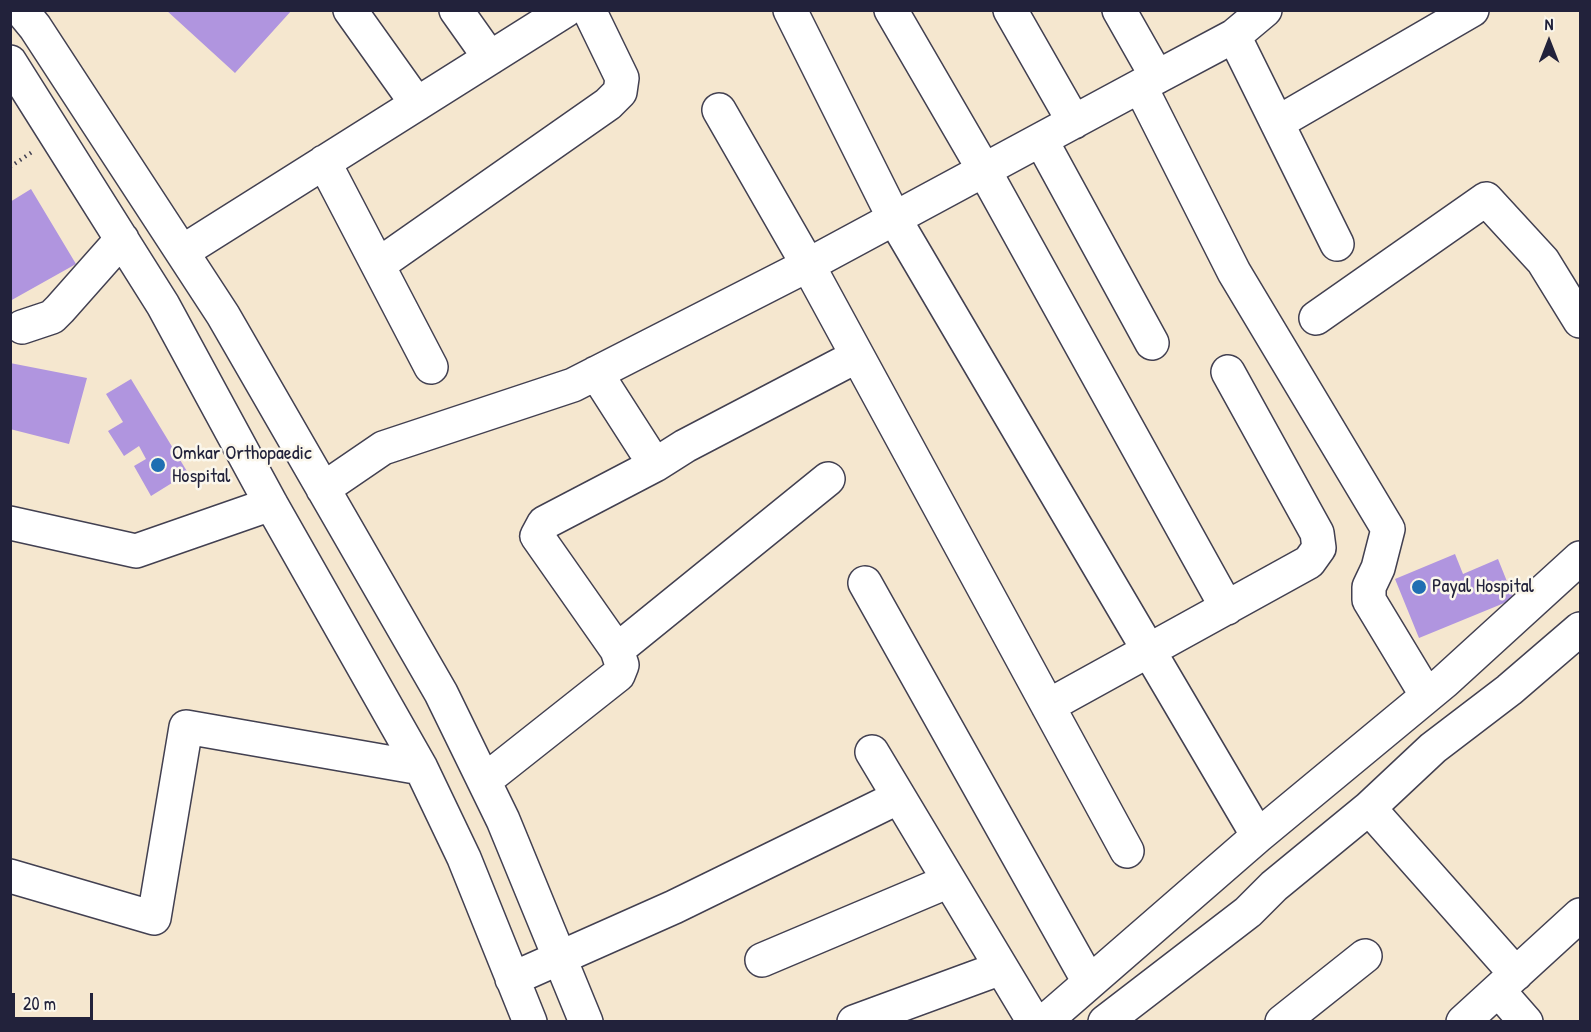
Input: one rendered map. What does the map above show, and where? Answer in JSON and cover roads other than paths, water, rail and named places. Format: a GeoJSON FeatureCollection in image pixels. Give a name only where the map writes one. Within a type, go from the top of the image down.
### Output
{"type":"FeatureCollection","features":[{"type":"Feature","properties":{"kind":"street"},"geometry":{"type":"LineString","coordinates":[[350,10],[417,104]]}},
{"type":"Feature","properties":{"kind":"street"},"geometry":{"type":"LineString","coordinates":[[456,10],[490,58]]}},
{"type":"Feature","properties":{"kind":"street"},"geometry":{"type":"LineString","coordinates":[[182,252],[566,10]]}},
{"type":"Feature","properties":{"kind":"street"},"geometry":{"type":"LineString","coordinates":[[378,265],[608,104],[620,92],[622,78],[589,10]]}},
{"type":"Feature","properties":{"kind":"street"},"geometry":{"type":"LineString","coordinates":[[790,10],[894,218],[1258,836]]}},
{"type":"Feature","properties":{"kind":"street"},"geometry":{"type":"LineString","coordinates":[[891,10],[984,170],[1227,608]]}},
{"type":"Feature","properties":{"kind":"street"},"geometry":{"type":"LineString","coordinates":[[1010,10],[1074,122]]}},
{"type":"Feature","properties":{"kind":"street"},"geometry":{"type":"LineString","coordinates":[[1119,10],[1148,82],[1234,272],[1388,529],[1381,560],[1369,587],[1369,600],[1427,696]]}},
{"type":"Feature","properties":{"kind":"street"},"geometry":{"type":"LineString","coordinates":[[323,489],[383,448],[573,385],[596,374],[808,265],[1234,36],[1265,10]]}},
{"type":"Feature","properties":{"kind":"street"},"geometry":{"type":"LineString","coordinates":[[1277,123],[1472,10]]}},
{"type":"Feature","properties":{"kind":"street"},"geometry":{"type":"LineString","coordinates":[[34,16],[223,315],[441,693],[484,781],[561,958],[586,1022]]}},
{"type":"Feature","properties":{"kind":"street"},"geometry":{"type":"LineString","coordinates":[[1234,36],[1337,244]]}},
{"type":"Feature","properties":{"kind":"street"},"geometry":{"type":"LineString","coordinates":[[10,62],[163,304],[271,504],[421,768],[464,858],[512,979],[519,1018]]}},
{"type":"Feature","properties":{"kind":"street"},"geometry":{"type":"LineString","coordinates":[[719,110],[808,265],[1127,851]]}},
{"type":"Feature","properties":{"kind":"street"},"geometry":{"type":"LineString","coordinates":[[1041,140],[1152,343]]}},
{"type":"Feature","properties":{"kind":"street"},"geometry":{"type":"LineString","coordinates":[[324,162],[431,367]]}},
{"type":"Feature","properties":{"kind":"street"},"geometry":{"type":"LineString","coordinates":[[1316,318],[1486,199],[1543,261],[1581,321]]}},
{"type":"Feature","properties":{"kind":"street"},"geometry":{"type":"LineString","coordinates":[[22,327],[52,316],[60,309],[122,239]]}},
{"type":"Feature","properties":{"kind":"street"},"geometry":{"type":"LineString","coordinates":[[484,781],[618,675],[622,665],[617,650],[537,536],[544,523],[857,356]]}},
{"type":"Feature","properties":{"kind":"street"},"geometry":{"type":"LineString","coordinates":[[1048,706],[1309,562],[1319,548],[1317,533],[1228,372]]}},
{"type":"Feature","properties":{"kind":"street"},"geometry":{"type":"LineString","coordinates":[[596,374],[655,465]]}},
{"type":"Feature","properties":{"kind":"street"},"geometry":{"type":"LineString","coordinates":[[617,650],[828,479]]}},
{"type":"Feature","properties":{"kind":"street"},"geometry":{"type":"LineString","coordinates":[[10,523],[136,551],[271,504]]}},
{"type":"Feature","properties":{"kind":"street"},"geometry":{"type":"LineString","coordinates":[[1044,1022],[1258,836],[1427,696],[1581,558]]}},
{"type":"Feature","properties":{"kind":"street"},"geometry":{"type":"LineString","coordinates":[[865,583],[1089,982]]}},
{"type":"Feature","properties":{"kind":"street"},"geometry":{"type":"LineString","coordinates":[[1105,1022],[1248,912],[1274,886],[1369,808],[1434,748],[1509,690],[1581,629]]}},
{"type":"Feature","properties":{"kind":"street"},"geometry":{"type":"LineString","coordinates":[[10,876],[154,918],[186,727],[421,768]]}},
{"type":"Feature","properties":{"kind":"street"},"geometry":{"type":"LineString","coordinates":[[872,752],[1034,1022]]}},
{"type":"Feature","properties":{"kind":"street"},"geometry":{"type":"LineString","coordinates":[[512,979],[674,907],[898,797]]}},
{"type":"Feature","properties":{"kind":"street"},"geometry":{"type":"LineString","coordinates":[[1369,808],[1507,982],[1526,1022]]}},
{"type":"Feature","properties":{"kind":"street"},"geometry":{"type":"LineString","coordinates":[[762,960],[949,881]]}},
{"type":"Feature","properties":{"kind":"street"},"geometry":{"type":"LineString","coordinates":[[1463,1022],[1507,982],[1577,925]]}},
{"type":"Feature","properties":{"kind":"street"},"geometry":{"type":"LineString","coordinates":[[1282,1022],[1365,956]]}},
{"type":"Feature","properties":{"kind":"street"},"geometry":{"type":"LineString","coordinates":[[854,1022],[1001,968]]}},
{"type":"Feature","properties":{"kind":"place","name":"Omkar Orthopaedic Hospital"},"geometry":{"type":"Point","coordinates":[158,465]}},
{"type":"Feature","properties":{"kind":"place","name":"Payal Hospital"},"geometry":{"type":"Point","coordinates":[1419,587]}}]}
